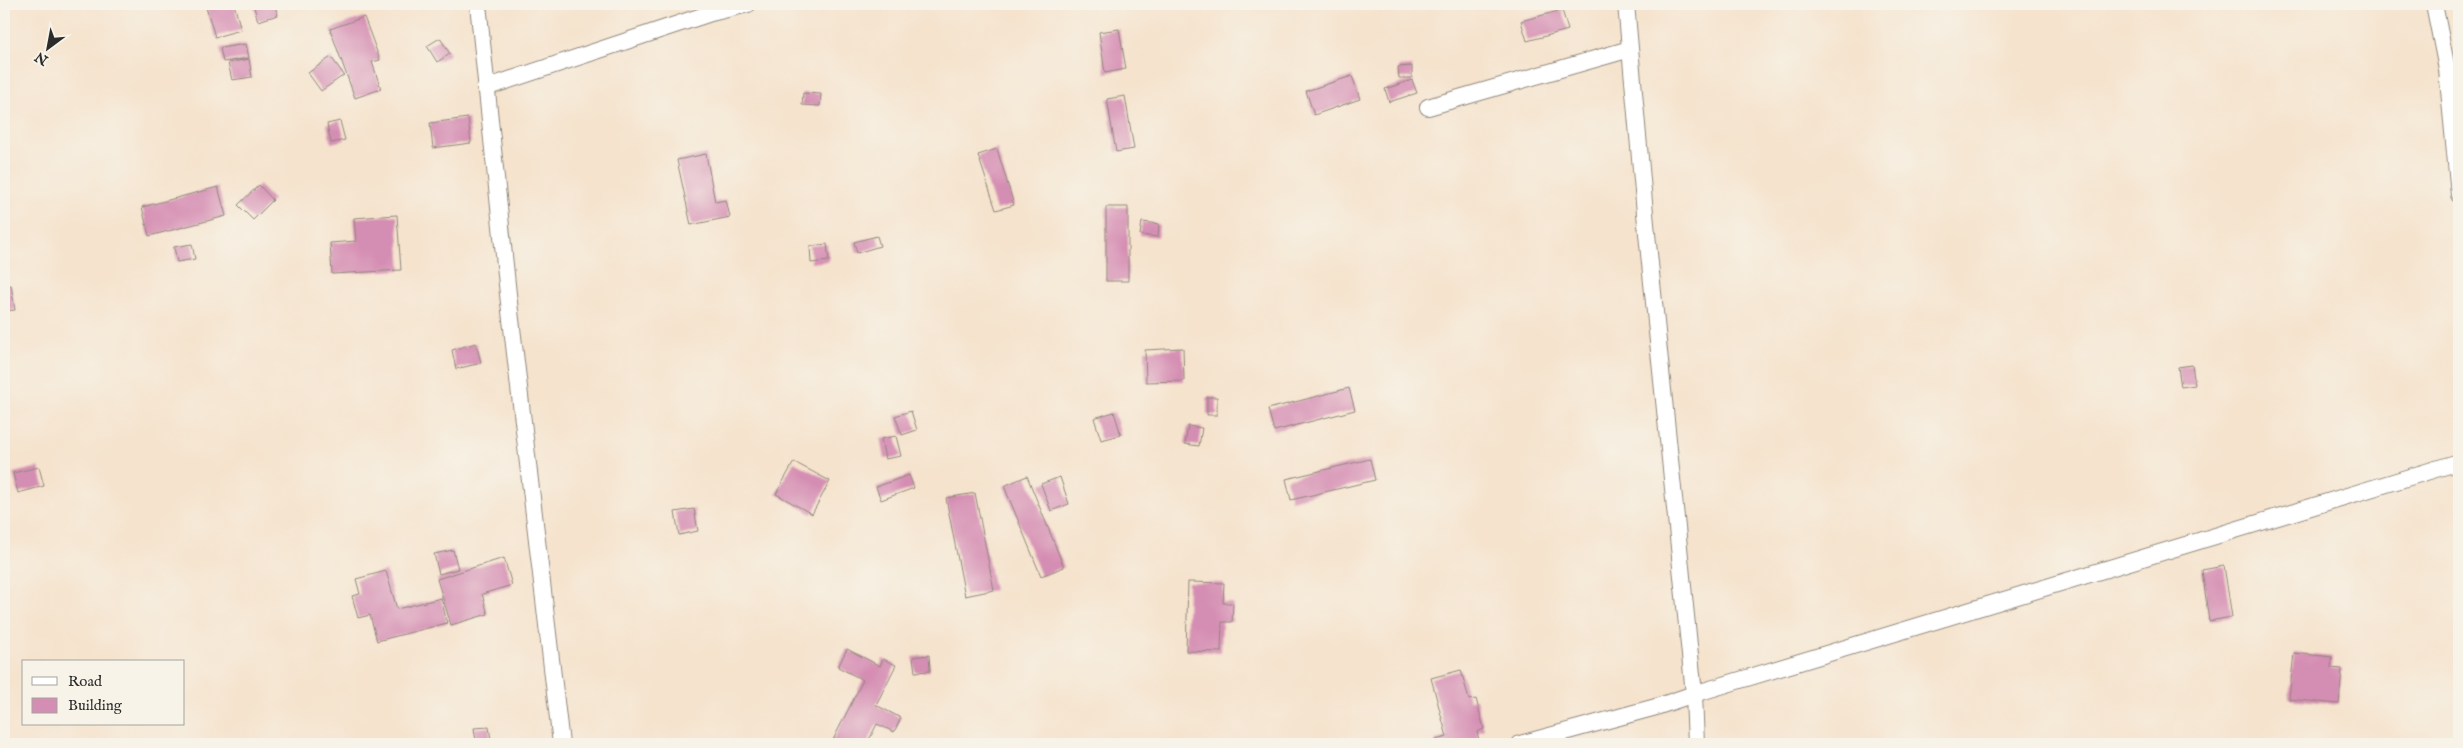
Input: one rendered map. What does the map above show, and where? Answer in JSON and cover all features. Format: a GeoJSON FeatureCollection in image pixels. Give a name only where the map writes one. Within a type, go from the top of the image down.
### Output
{"type":"FeatureCollection","features":[{"type":"Feature","properties":{"kind":"street"},"geometry":{"type":"LineString","coordinates":[[478,4],[485,88],[534,528],[561,744]]}},
{"type":"Feature","properties":{"kind":"street"},"geometry":{"type":"LineString","coordinates":[[485,88],[711,13],[748,4]]}},
{"type":"Feature","properties":{"kind":"street"},"geometry":{"type":"LineString","coordinates":[[1626,4],[1694,694],[1696,744]]}},
{"type":"Feature","properties":{"kind":"street"},"geometry":{"type":"LineString","coordinates":[[2434,4],[2447,69],[2459,195]]}},
{"type":"Feature","properties":{"kind":"street"},"geometry":{"type":"LineString","coordinates":[[1428,107],[1630,49]]}},
{"type":"Feature","properties":{"kind":"street"},"geometry":{"type":"LineString","coordinates":[[1520,744],[1656,707],[2459,462]]}},
{"type":"Feature","properties":{"kind":"building"},"geometry":{"type":"Polygon","coordinates":[[[205,4],[234,4],[241,30],[215,37],[205,4]]]}},
{"type":"Feature","properties":{"kind":"building"},"geometry":{"type":"Polygon","coordinates":[[[253,4],[274,4],[278,15],[258,21],[253,4]]]}},
{"type":"Feature","properties":{"kind":"building"},"geometry":{"type":"Polygon","coordinates":[[[1476,4],[1492,4],[1478,9],[1476,4]]]}},
{"type":"Feature","properties":{"kind":"building"},"geometry":{"type":"Polygon","coordinates":[[[1562,10],[1568,30],[1527,41],[1521,21],[1562,10]]]}},
{"type":"Feature","properties":{"kind":"building"},"geometry":{"type":"Polygon","coordinates":[[[364,17],[380,60],[372,62],[381,89],[355,98],[330,29],[364,17]]]}},
{"type":"Feature","properties":{"kind":"building"},"geometry":{"type":"Polygon","coordinates":[[[1119,29],[1126,69],[1105,73],[1099,32],[1119,29]]]}},
{"type":"Feature","properties":{"kind":"building"},"geometry":{"type":"Polygon","coordinates":[[[440,38],[450,54],[437,62],[427,46],[440,38]]]}},
{"type":"Feature","properties":{"kind":"building"},"geometry":{"type":"Polygon","coordinates":[[[246,44],[249,58],[223,62],[220,48],[246,44]]]}},
{"type":"Feature","properties":{"kind":"building"},"geometry":{"type":"Polygon","coordinates":[[[331,57],[344,75],[321,91],[308,73],[331,57]]]}},
{"type":"Feature","properties":{"kind":"building"},"geometry":{"type":"Polygon","coordinates":[[[249,59],[252,77],[232,80],[228,63],[249,59]]]}},
{"type":"Feature","properties":{"kind":"building"},"geometry":{"type":"Polygon","coordinates":[[[1412,66],[1412,78],[1399,78],[1398,67],[1412,66]]]}},
{"type":"Feature","properties":{"kind":"building"},"geometry":{"type":"Polygon","coordinates":[[[1352,76],[1360,99],[1314,115],[1306,91],[1352,76]]]}},
{"type":"Feature","properties":{"kind":"building"},"geometry":{"type":"Polygon","coordinates":[[[1412,80],[1417,93],[1389,102],[1385,89],[1412,80]]]}},
{"type":"Feature","properties":{"kind":"building"},"geometry":{"type":"Polygon","coordinates":[[[803,93],[821,94],[820,106],[802,105],[803,93]]]}},
{"type":"Feature","properties":{"kind":"building"},"geometry":{"type":"Polygon","coordinates":[[[1125,96],[1134,149],[1116,152],[1107,99],[1125,96]]]}},
{"type":"Feature","properties":{"kind":"building"},"geometry":{"type":"Polygon","coordinates":[[[468,118],[471,143],[433,148],[430,123],[468,118]]]}},
{"type":"Feature","properties":{"kind":"building"},"geometry":{"type":"Polygon","coordinates":[[[340,121],[345,140],[331,143],[327,124],[340,121]]]}},
{"type":"Feature","properties":{"kind":"building"},"geometry":{"type":"Polygon","coordinates":[[[997,149],[1014,205],[996,210],[978,155],[997,149]]]}},
{"type":"Feature","properties":{"kind":"building"},"geometry":{"type":"Polygon","coordinates":[[[706,154],[715,202],[726,200],[730,217],[691,225],[677,160],[706,154]]]}},
{"type":"Feature","properties":{"kind":"building"},"geometry":{"type":"Polygon","coordinates":[[[259,185],[273,200],[253,220],[238,205],[259,185]]]}},
{"type":"Feature","properties":{"kind":"building"},"geometry":{"type":"Polygon","coordinates":[[[218,187],[226,216],[149,236],[142,207],[218,187]]]}},
{"type":"Feature","properties":{"kind":"building"},"geometry":{"type":"Polygon","coordinates":[[[1106,207],[1128,207],[1128,281],[1106,281],[1106,207]]]}},
{"type":"Feature","properties":{"kind":"building"},"geometry":{"type":"Polygon","coordinates":[[[397,215],[401,270],[332,274],[330,243],[356,241],[354,218],[397,215]]]}},
{"type":"Feature","properties":{"kind":"building"},"geometry":{"type":"Polygon","coordinates":[[[1142,222],[1159,224],[1158,237],[1140,235],[1142,222]]]}},
{"type":"Feature","properties":{"kind":"building"},"geometry":{"type":"Polygon","coordinates":[[[877,236],[880,246],[857,253],[854,242],[877,236]]]}},
{"type":"Feature","properties":{"kind":"building"},"geometry":{"type":"Polygon","coordinates":[[[192,244],[195,259],[177,262],[174,247],[192,244]]]}},
{"type":"Feature","properties":{"kind":"building"},"geometry":{"type":"Polygon","coordinates":[[[827,244],[829,261],[811,263],[810,246],[827,244]]]}},
{"type":"Feature","properties":{"kind":"building"},"geometry":{"type":"Polygon","coordinates":[[[11,285],[15,310],[4,311],[4,286],[11,285]]]}},
{"type":"Feature","properties":{"kind":"building"},"geometry":{"type":"Polygon","coordinates":[[[476,343],[481,363],[456,369],[452,350],[476,343]]]}},
{"type":"Feature","properties":{"kind":"building"},"geometry":{"type":"Polygon","coordinates":[[[1183,348],[1184,381],[1146,382],[1145,350],[1183,348]]]}},
{"type":"Feature","properties":{"kind":"building"},"geometry":{"type":"Polygon","coordinates":[[[2192,365],[2195,385],[2181,387],[2178,367],[2192,365]]]}},
{"type":"Feature","properties":{"kind":"building"},"geometry":{"type":"Polygon","coordinates":[[[1349,388],[1355,410],[1274,431],[1268,409],[1349,388]]]}},
{"type":"Feature","properties":{"kind":"building"},"geometry":{"type":"Polygon","coordinates":[[[1207,397],[1217,397],[1217,415],[1207,415],[1207,397]]]}},
{"type":"Feature","properties":{"kind":"building"},"geometry":{"type":"Polygon","coordinates":[[[911,411],[917,430],[902,435],[895,416],[911,411]]]}},
{"type":"Feature","properties":{"kind":"building"},"geometry":{"type":"Polygon","coordinates":[[[1114,412],[1121,435],[1101,440],[1094,418],[1114,412]]]}},
{"type":"Feature","properties":{"kind":"building"},"geometry":{"type":"Polygon","coordinates":[[[1188,426],[1202,428],[1199,446],[1185,444],[1188,426]]]}},
{"type":"Feature","properties":{"kind":"building"},"geometry":{"type":"Polygon","coordinates":[[[896,436],[901,456],[885,459],[881,439],[896,436]]]}},
{"type":"Feature","properties":{"kind":"building"},"geometry":{"type":"Polygon","coordinates":[[[1370,459],[1375,480],[1291,500],[1286,479],[1370,459]]]}},
{"type":"Feature","properties":{"kind":"building"},"geometry":{"type":"Polygon","coordinates":[[[794,462],[830,481],[812,514],[776,494],[794,462]]]}},
{"type":"Feature","properties":{"kind":"building"},"geometry":{"type":"Polygon","coordinates":[[[39,467],[44,486],[18,493],[13,473],[39,467]]]}},
{"type":"Feature","properties":{"kind":"building"},"geometry":{"type":"Polygon","coordinates":[[[909,475],[914,488],[881,500],[876,487],[909,475]]]}},
{"type":"Feature","properties":{"kind":"building"},"geometry":{"type":"Polygon","coordinates":[[[1027,476],[1064,567],[1041,576],[1004,486],[1027,476]]]}},
{"type":"Feature","properties":{"kind":"building"},"geometry":{"type":"Polygon","coordinates":[[[1060,477],[1069,504],[1051,511],[1041,484],[1060,477]]]}},
{"type":"Feature","properties":{"kind":"building"},"geometry":{"type":"Polygon","coordinates":[[[975,493],[994,590],[965,596],[946,498],[975,493]]]}},
{"type":"Feature","properties":{"kind":"building"},"geometry":{"type":"Polygon","coordinates":[[[694,509],[698,531],[679,535],[675,512],[694,509]]]}},
{"type":"Feature","properties":{"kind":"building"},"geometry":{"type":"Polygon","coordinates":[[[453,550],[458,569],[439,574],[434,554],[453,550]]]}},
{"type":"Feature","properties":{"kind":"building"},"geometry":{"type":"Polygon","coordinates":[[[504,558],[512,585],[482,594],[488,614],[451,625],[437,579],[504,558]]]}},
{"type":"Feature","properties":{"kind":"building"},"geometry":{"type":"Polygon","coordinates":[[[2224,566],[2232,617],[2209,621],[2202,570],[2224,566]]]}},
{"type":"Feature","properties":{"kind":"building"},"geometry":{"type":"Polygon","coordinates":[[[386,571],[397,609],[441,598],[447,623],[377,641],[370,615],[358,618],[352,596],[360,594],[356,579],[386,571]]]}},
{"type":"Feature","properties":{"kind":"building"},"geometry":{"type":"Polygon","coordinates":[[[1188,582],[1224,583],[1223,603],[1233,603],[1232,622],[1222,622],[1221,652],[1186,651],[1188,582]]]}},
{"type":"Feature","properties":{"kind":"building"},"geometry":{"type":"Polygon","coordinates":[[[847,649],[880,666],[883,659],[896,665],[876,705],[901,718],[894,732],[877,724],[867,744],[831,744],[863,680],[838,667],[847,649]]]}},
{"type":"Feature","properties":{"kind":"building"},"geometry":{"type":"Polygon","coordinates":[[[2294,653],[2332,657],[2331,668],[2342,669],[2339,704],[2289,699],[2294,653]]]}},
{"type":"Feature","properties":{"kind":"building"},"geometry":{"type":"Polygon","coordinates":[[[929,655],[930,671],[915,672],[913,657],[929,655]]]}},
{"type":"Feature","properties":{"kind":"building"},"geometry":{"type":"Polygon","coordinates":[[[1461,670],[1469,700],[1476,699],[1484,729],[1477,732],[1480,744],[1436,744],[1435,740],[1447,737],[1431,678],[1461,670]]]}},
{"type":"Feature","properties":{"kind":"building"},"geometry":{"type":"Polygon","coordinates":[[[489,727],[491,740],[476,741],[474,728],[489,727]]]}},
{"type":"Feature","properties":{"kind":"building"},"geometry":{"type":"Polygon","coordinates":[[[492,741],[492,744],[478,744],[478,743],[492,741]]]}}]}
